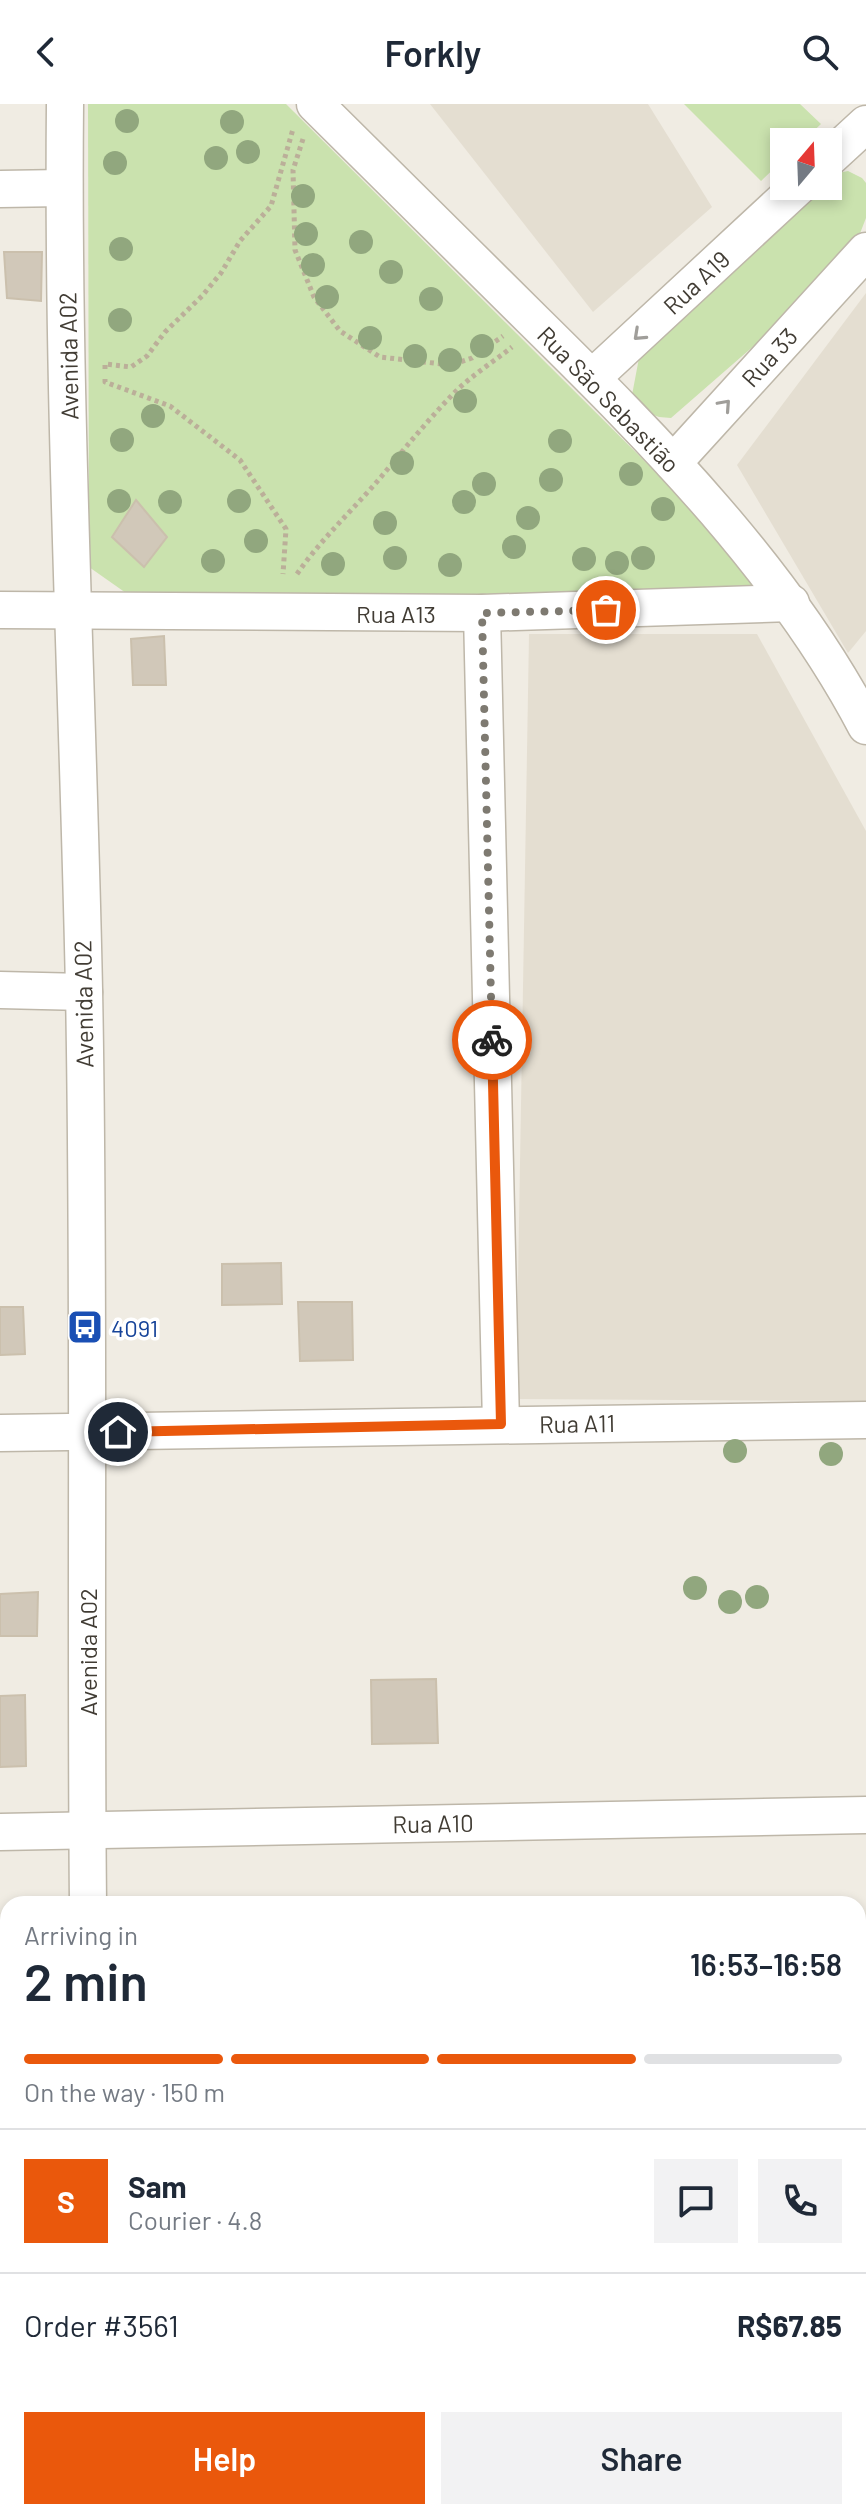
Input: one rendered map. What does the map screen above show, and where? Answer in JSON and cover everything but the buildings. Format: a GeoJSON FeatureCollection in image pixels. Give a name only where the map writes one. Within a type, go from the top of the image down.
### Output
{"type":"FeatureCollection","features":[{"type":"Feature","properties":{"kind":"street","name":"Avenida A02"},"geometry":{"type":"LineString","coordinates":[[65,104],[73,611],[84,992],[88,1896]]}},
{"type":"Feature","properties":{"kind":"street","name":"Rua São Sebastião"},"geometry":{"type":"LineString","coordinates":[[315,121],[592,378],[673,463],[791,603],[861,702]]}},
{"type":"Feature","properties":{"kind":"street"},"geometry":{"type":"LineString","coordinates":[[842,146],[866,124]]}},
{"type":"Feature","properties":{"kind":"street"},"geometry":{"type":"LineString","coordinates":[[0,189],[64,188]]}},
{"type":"Feature","properties":{"kind":"street","name":"Rua A19"},"geometry":{"type":"LineString","coordinates":[[592,378],[784,200]]}},
{"type":"Feature","properties":{"kind":"street","name":"Rua 33"},"geometry":{"type":"LineString","coordinates":[[673,463],[866,251]]}},
{"type":"Feature","properties":{"kind":"street","name":"Rua A13"},"geometry":{"type":"LineString","coordinates":[[0,610],[482,613],[791,603]]}},
{"type":"Feature","properties":{"kind":"street"},"geometry":{"type":"LineString","coordinates":[[482,613],[501,1424]]}},
{"type":"Feature","properties":{"kind":"street"},"geometry":{"type":"LineString","coordinates":[[0,990],[84,992]]}},
{"type":"Feature","properties":{"kind":"street","name":"Rua A11"},"geometry":{"type":"LineString","coordinates":[[0,1433],[866,1420]]}},
{"type":"Feature","properties":{"kind":"street","name":"Rua A10"},"geometry":{"type":"LineString","coordinates":[[0,1832],[866,1815]]}},
{"type":"Feature","properties":{"kind":"path"},"geometry":{"type":"LineString","coordinates":[[315,121],[293,170],[295,250],[314,297],[340,331],[380,357],[451,365],[472,358],[505,334]]}},
{"type":"Feature","properties":{"kind":"path"},"geometry":{"type":"LineString","coordinates":[[283,574],[286,529],[240,460],[170,406],[105,382],[105,364],[131,367],[147,356],[165,332],[221,273],[240,241],[271,206],[315,121]]}},
{"type":"Feature","properties":{"kind":"path"},"geometry":{"type":"LineString","coordinates":[[492,325],[515,344],[523,357]]}},
{"type":"Feature","properties":{"kind":"path"},"geometry":{"type":"LineString","coordinates":[[297,574],[315,548],[381,477],[413,436],[455,392],[515,344]]}},
{"type":"Feature","properties":{"kind":"shaded area"},"geometry":{"type":"Polygon","coordinates":[[[430,104],[648,104],[712,207],[593,312],[430,104]]]}},
{"type":"Feature","properties":{"kind":"shaded area"},"geometry":{"type":"Polygon","coordinates":[[[866,293],[866,631],[848,653],[737,465],[866,293]]]}},
{"type":"Feature","properties":{"kind":"shaded area"},"geometry":{"type":"Polygon","coordinates":[[[529,634],[757,634],[866,831],[866,1401],[516,1399],[529,634]]]}},
{"type":"Feature","properties":{"kind":"green space"},"geometry":{"type":"Polygon","coordinates":[[[88,104],[286,104],[760,576],[759,597],[126,593],[89,567],[88,104]]]}},
{"type":"Feature","properties":{"kind":"green space"},"geometry":{"type":"Polygon","coordinates":[[[684,104],[800,104],[821,124],[817,128],[770,128],[770,172],[761,181],[684,104]]]}},
{"type":"Feature","properties":{"kind":"green space"},"geometry":{"type":"Polygon","coordinates":[[[848,171],[866,183],[866,218],[857,241],[834,276],[671,418],[637,409],[632,395],[639,358],[798,200],[842,200],[842,172],[848,171]]]}},
{"type":"Feature","properties":{"kind":"way so far"},"geometry":{"type":"LineString","coordinates":[[492,1040],[482,613],[606,610]]}},
{"type":"Feature","properties":{"kind":"place","name":"4091"},"geometry":{"type":"Point","coordinates":[85,1327]}},
{"type":"Feature","properties":{"kind":"route"},"geometry":{"type":"LineString","coordinates":[[118,1432],[501,1424],[492,1040]]}}]}
